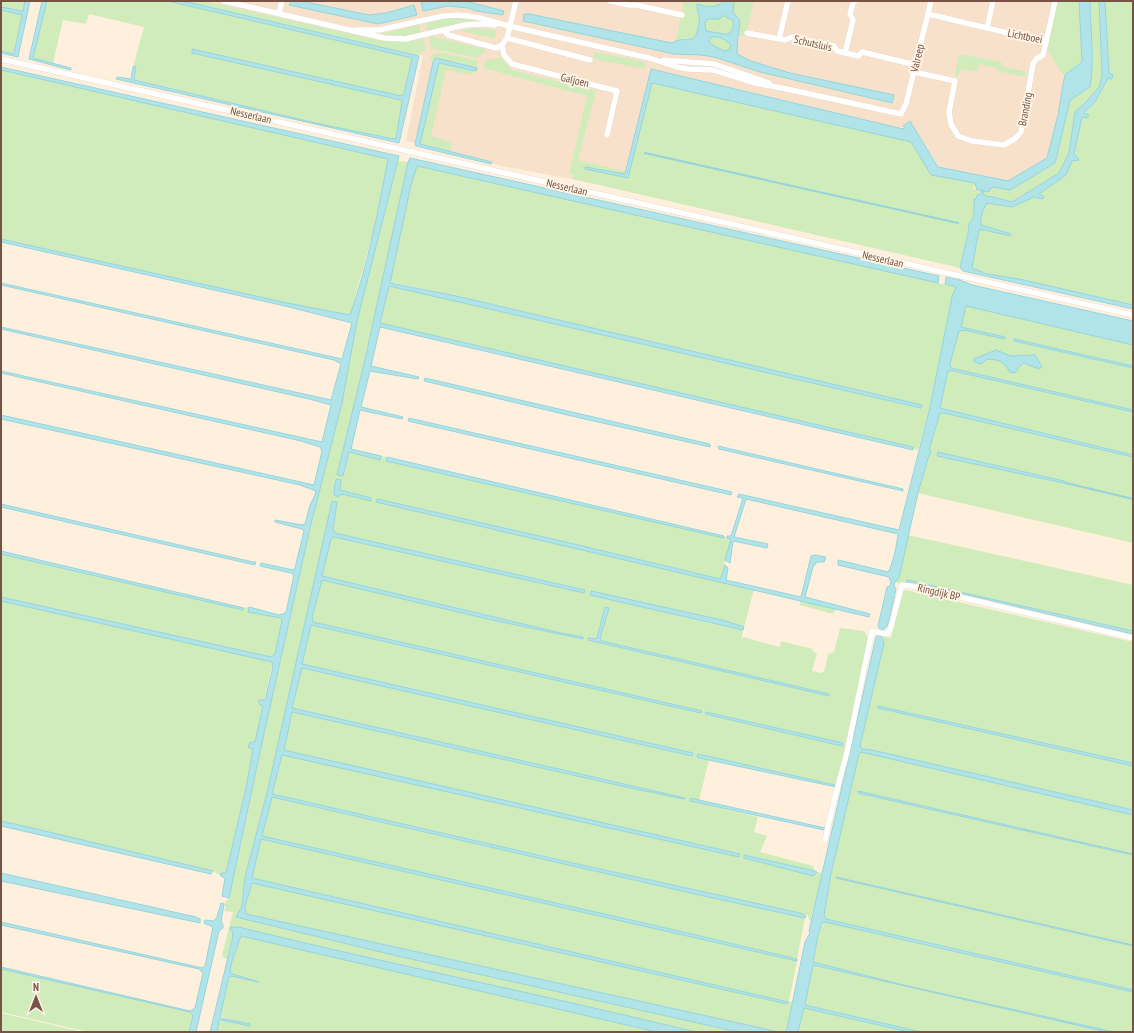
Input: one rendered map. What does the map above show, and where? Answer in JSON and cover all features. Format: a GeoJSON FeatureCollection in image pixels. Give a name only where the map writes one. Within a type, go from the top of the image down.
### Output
{"type":"FeatureCollection","features":[{"type":"Feature","properties":{"kind":"street"},"geometry":{"type":"LineString","coordinates":[[224,1],[355,30],[384,38],[405,39],[464,25],[483,24],[509,26]]}},
{"type":"Feature","properties":{"kind":"street"},"geometry":{"type":"LineString","coordinates":[[443,30],[448,35],[496,48],[502,45],[507,38],[516,1]]}},
{"type":"Feature","properties":{"kind":"street"},"geometry":{"type":"LineString","coordinates":[[610,1],[629,5],[637,3],[682,15]]}},
{"type":"Feature","properties":{"kind":"street","name":"Schutsluis"},"geometry":{"type":"LineString","coordinates":[[779,39],[788,1]]}},
{"type":"Feature","properties":{"kind":"street","name":"Schutsluis"},"geometry":{"type":"LineString","coordinates":[[845,53],[853,20],[850,14],[855,1]]}},
{"type":"Feature","properties":{"kind":"street","name":"Valreep"},"geometry":{"type":"LineString","coordinates":[[509,26],[649,58],[719,65],[786,89],[901,114],[906,104],[930,1]]}},
{"type":"Feature","properties":{"kind":"street"},"geometry":{"type":"LineString","coordinates":[[987,28],[993,1]]}},
{"type":"Feature","properties":{"kind":"street","name":"Lichtboei"},"geometry":{"type":"LineString","coordinates":[[928,14],[1046,42],[1055,1]]}},
{"type":"Feature","properties":{"kind":"street"},"geometry":{"type":"LineString","coordinates":[[279,13],[281,3]]}},
{"type":"Feature","properties":{"kind":"street"},"geometry":{"type":"LineString","coordinates":[[355,30],[378,30],[443,16],[458,15],[476,17],[509,26]]}},
{"type":"Feature","properties":{"kind":"street","name":"Schutsluis"},"geometry":{"type":"LineString","coordinates":[[747,33],[785,40],[792,36],[834,46],[837,51],[858,56],[862,52],[916,64]]}},
{"type":"Feature","properties":{"kind":"street"},"geometry":{"type":"LineString","coordinates":[[507,38],[590,60]]}},
{"type":"Feature","properties":{"kind":"street","name":"Branding"},"geometry":{"type":"LineString","coordinates":[[914,72],[955,81],[950,112],[951,124],[958,136],[972,141],[1004,145],[1016,138],[1021,132],[1034,64],[1036,59],[1044,55],[1046,42]]}},
{"type":"Feature","properties":{"kind":"street","name":"Galjoen"},"geometry":{"type":"LineString","coordinates":[[502,45],[504,55],[512,64],[617,91],[607,135]]}},
{"type":"Feature","properties":{"kind":"street","name":"Nesserlaan"},"geometry":{"type":"LineString","coordinates":[[1,59],[1133,314]]}},
{"type":"Feature","properties":{"kind":"street","name":"Ringdijk BP"},"geometry":{"type":"LineString","coordinates":[[825,840],[847,752],[872,631],[887,634],[890,630],[902,585],[918,587],[1133,638]]}},
{"type":"Feature","properties":{"kind":"shaded area"},"geometry":{"type":"Polygon","coordinates":[[[178,1],[1097,1],[1064,161],[1017,186],[942,171],[921,138],[907,132],[631,190],[506,167],[406,141],[423,56],[178,1]]]}},
{"type":"Feature","properties":{"kind":"green space"},"geometry":{"type":"Polygon","coordinates":[[[1,1],[25,1],[23,11],[1,7],[1,1]]]}},
{"type":"Feature","properties":{"kind":"green space"},"geometry":{"type":"Polygon","coordinates":[[[47,1],[168,1],[412,58],[404,94],[401,96],[193,50],[192,52],[401,100],[402,102],[396,139],[320,124],[134,80],[136,66],[133,67],[144,27],[89,14],[86,24],[63,20],[53,63],[33,58],[47,1]]]}},
{"type":"Feature","properties":{"kind":"green space"},"geometry":{"type":"Polygon","coordinates":[[[180,1],[205,1],[385,41],[407,42],[423,38],[426,50],[417,55],[180,1]]]}},
{"type":"Feature","properties":{"kind":"green space"},"geometry":{"type":"Polygon","coordinates":[[[684,1],[723,1],[721,4],[715,6],[704,6],[697,4],[700,20],[695,35],[691,39],[687,38],[676,41],[684,1]]]}},
{"type":"Feature","properties":{"kind":"green space"},"geometry":{"type":"Polygon","coordinates":[[[734,1],[754,1],[746,36],[738,36],[736,15],[733,12],[734,1]]]}},
{"type":"Feature","properties":{"kind":"green space"},"geometry":{"type":"Polygon","coordinates":[[[1058,1],[1079,1],[1082,63],[1066,74],[1065,78],[1047,50],[1058,1]]]}},
{"type":"Feature","properties":{"kind":"green space"},"geometry":{"type":"Polygon","coordinates":[[[1090,1],[1099,1],[1102,76],[1099,87],[1075,112],[1069,153],[1059,173],[1012,202],[988,197],[983,194],[984,191],[991,193],[989,192],[990,189],[993,187],[1010,190],[1055,163],[1070,100],[1090,87],[1092,55],[1090,1]]]}},
{"type":"Feature","properties":{"kind":"green space"},"geometry":{"type":"Polygon","coordinates":[[[1105,1],[1133,1],[1133,305],[1019,279],[987,274],[972,268],[979,230],[1011,234],[981,225],[982,214],[987,203],[1012,207],[1038,194],[1066,175],[1074,154],[1082,117],[1095,102],[1108,78],[1112,79],[1113,75],[1109,74],[1105,1]]]}},
{"type":"Feature","properties":{"kind":"green space"},"geometry":{"type":"Polygon","coordinates":[[[1,10],[22,15],[14,54],[1,51],[1,10]]]}},
{"type":"Feature","properties":{"kind":"green space"},"geometry":{"type":"Polygon","coordinates":[[[722,16],[726,16],[733,22],[733,28],[729,34],[706,31],[705,24],[708,19],[720,19],[722,16]]]}},
{"type":"Feature","properties":{"kind":"green space"},"geometry":{"type":"Polygon","coordinates":[[[449,17],[474,20],[427,31],[426,23],[449,17]]]}},
{"type":"Feature","properties":{"kind":"green space"},"geometry":{"type":"Polygon","coordinates":[[[419,25],[421,33],[405,36],[379,34],[419,25]]]}},
{"type":"Feature","properties":{"kind":"green space"},"geometry":{"type":"Polygon","coordinates":[[[471,28],[495,30],[496,34],[495,37],[492,38],[460,31],[471,28]]]}},
{"type":"Feature","properties":{"kind":"green space"},"geometry":{"type":"Polygon","coordinates":[[[431,36],[487,51],[476,58],[431,49],[429,37],[431,36]]]}},
{"type":"Feature","properties":{"kind":"green space"},"geometry":{"type":"Polygon","coordinates":[[[711,37],[722,38],[727,41],[731,45],[729,50],[724,51],[712,45],[709,42],[711,37]]]}},
{"type":"Feature","properties":{"kind":"green space"},"geometry":{"type":"Polygon","coordinates":[[[595,52],[646,62],[644,69],[593,59],[595,52]]]}},
{"type":"Feature","properties":{"kind":"green space"},"geometry":{"type":"Polygon","coordinates":[[[444,53],[478,61],[477,68],[436,58],[433,62],[430,57],[434,54],[444,53]]]}},
{"type":"Feature","properties":{"kind":"green space"},"geometry":{"type":"Polygon","coordinates":[[[959,54],[1002,62],[1001,66],[1026,72],[1025,77],[997,71],[997,68],[979,64],[977,72],[961,69],[958,76],[955,75],[959,54]]]}},
{"type":"Feature","properties":{"kind":"green space"},"geometry":{"type":"Polygon","coordinates":[[[500,57],[512,70],[596,91],[578,160],[628,172],[651,83],[911,142],[931,175],[975,183],[976,186],[974,186],[973,189],[980,190],[981,192],[976,196],[971,223],[968,225],[969,229],[960,268],[573,179],[574,175],[569,174],[587,96],[483,68],[485,62],[489,58],[493,60],[500,57]]]}},
{"type":"Feature","properties":{"kind":"green space"},"geometry":{"type":"Polygon","coordinates":[[[439,63],[474,71],[472,75],[446,70],[431,136],[452,142],[450,152],[420,144],[439,63]]]}},
{"type":"Feature","properties":{"kind":"green space"},"geometry":{"type":"Polygon","coordinates":[[[1,70],[388,159],[373,233],[350,315],[287,303],[1,239],[1,70]]]}},
{"type":"Feature","properties":{"kind":"green space"},"geometry":{"type":"Polygon","coordinates":[[[397,161],[408,162],[364,364],[337,475],[343,476],[349,452],[380,459],[381,456],[387,457],[386,461],[731,539],[720,579],[570,543],[377,500],[376,502],[754,589],[744,627],[722,620],[591,591],[590,594],[743,630],[741,643],[743,637],[780,647],[781,641],[813,649],[812,651],[817,653],[812,671],[822,673],[825,669],[828,654],[834,652],[840,628],[864,631],[868,638],[837,786],[698,757],[709,760],[699,800],[691,798],[690,801],[758,817],[754,832],[767,836],[760,852],[813,866],[815,871],[745,855],[744,858],[813,876],[817,872],[823,873],[810,922],[807,914],[806,916],[800,913],[272,794],[282,754],[495,803],[739,855],[283,750],[291,712],[685,798],[292,708],[301,668],[692,756],[693,753],[302,664],[311,625],[701,713],[702,711],[312,622],[322,580],[492,620],[582,639],[583,637],[322,576],[331,539],[334,537],[584,593],[582,589],[335,533],[333,529],[337,502],[332,501],[267,793],[245,877],[242,906],[236,917],[393,955],[738,1032],[696,1032],[238,927],[232,930],[233,936],[227,959],[222,955],[233,912],[223,911],[226,908],[224,904],[229,898],[310,528],[342,403],[357,321],[397,161]],[[605,607],[597,638],[588,640],[829,696],[828,694],[602,641],[600,638],[609,608],[605,607]]]}},
{"type":"Feature","properties":{"kind":"green space"},"geometry":{"type":"Polygon","coordinates":[[[417,166],[956,287],[952,297],[930,407],[918,450],[380,323],[389,286],[921,408],[922,406],[602,330],[390,282],[411,185],[417,166]]]}},
{"type":"Feature","properties":{"kind":"green space"},"geometry":{"type":"Polygon","coordinates":[[[966,306],[1133,345],[1133,366],[1015,339],[1014,341],[1133,368],[1133,410],[951,368],[950,364],[959,331],[964,330],[1005,337],[960,327],[966,306]]]}},
{"type":"Feature","properties":{"kind":"green space"},"geometry":{"type":"Polygon","coordinates":[[[948,371],[969,374],[1133,412],[1133,455],[939,408],[948,371]]]}},
{"type":"Feature","properties":{"kind":"green space"},"geometry":{"type":"Polygon","coordinates":[[[940,413],[944,413],[1133,457],[1133,543],[918,493],[931,451],[929,450],[940,413]],[[938,452],[937,456],[1067,484],[1064,481],[938,452]]]}},
{"type":"Feature","properties":{"kind":"green space"},"geometry":{"type":"Polygon","coordinates":[[[908,535],[1133,585],[1133,631],[907,580],[905,585],[895,582],[899,578],[908,535]]]}},
{"type":"Feature","properties":{"kind":"green space"},"geometry":{"type":"Polygon","coordinates":[[[1,554],[243,610],[244,608],[249,607],[248,611],[281,618],[283,620],[264,700],[260,700],[263,706],[255,743],[250,742],[249,747],[253,749],[246,788],[226,874],[222,873],[221,876],[213,871],[1,821],[1,554]]]}},
{"type":"Feature","properties":{"kind":"green space"},"geometry":{"type":"Polygon","coordinates":[[[906,590],[1133,642],[1133,763],[878,707],[1133,766],[1133,810],[872,750],[862,749],[860,746],[884,643],[881,636],[891,638],[894,620],[903,591],[906,590]]]}},
{"type":"Feature","properties":{"kind":"green space"},"geometry":{"type":"Polygon","coordinates":[[[801,600],[836,609],[833,614],[800,605],[801,600]]]}},
{"type":"Feature","properties":{"kind":"green space"},"geometry":{"type":"Polygon","coordinates":[[[862,752],[1133,815],[1133,854],[858,791],[858,793],[1133,855],[1133,945],[836,878],[1133,946],[1133,990],[826,919],[824,916],[831,874],[859,754],[862,752]]]}},
{"type":"Feature","properties":{"kind":"green space"},"geometry":{"type":"Polygon","coordinates":[[[271,797],[805,918],[797,959],[262,836],[271,797]]]}},
{"type":"Feature","properties":{"kind":"green space"},"geometry":{"type":"Polygon","coordinates":[[[261,839],[797,961],[789,1001],[793,1002],[787,1031],[778,1032],[246,914],[245,907],[252,883],[787,1004],[788,1002],[252,878],[261,839]]]}},
{"type":"Feature","properties":{"kind":"green space"},"geometry":{"type":"Polygon","coordinates":[[[825,922],[1133,992],[1133,1032],[1114,1032],[899,984],[813,962],[818,935],[823,923],[825,922]]]}},
{"type":"Feature","properties":{"kind":"green space"},"geometry":{"type":"Polygon","coordinates":[[[241,936],[657,1032],[217,1032],[219,1021],[221,1020],[250,1025],[220,1016],[229,977],[231,976],[258,982],[232,974],[230,972],[241,936]]]}},
{"type":"Feature","properties":{"kind":"green space"},"geometry":{"type":"Polygon","coordinates":[[[813,965],[1107,1032],[921,1032],[805,1005],[813,965]]]}},
{"type":"Feature","properties":{"kind":"green space"},"geometry":{"type":"Polygon","coordinates":[[[1,969],[190,1012],[193,1016],[189,1032],[89,1032],[1,1012],[1,969]]]}},
{"type":"Feature","properties":{"kind":"green space"},"geometry":{"type":"Polygon","coordinates":[[[804,1008],[909,1032],[798,1032],[804,1008]]]}},
{"type":"Feature","properties":{"kind":"green space"},"geometry":{"type":"Polygon","coordinates":[[[1,1013],[83,1032],[1,1032],[1,1013]]]}},
{"type":"Feature","properties":{"kind":"water"},"geometry":{"type":"Polygon","coordinates":[[[25,1],[30,1],[18,57],[1,53],[1,51],[14,54],[22,15],[1,10],[1,7],[23,11],[25,1]]]}},
{"type":"Feature","properties":{"kind":"water"},"geometry":{"type":"Polygon","coordinates":[[[42,1],[47,1],[33,58],[71,68],[71,70],[29,59],[42,1]]]}},
{"type":"Feature","properties":{"kind":"water"},"geometry":{"type":"Polygon","coordinates":[[[168,1],[180,1],[196,4],[419,56],[399,143],[116,79],[117,77],[131,79],[133,67],[136,66],[134,80],[320,124],[396,139],[402,102],[401,100],[192,53],[192,49],[401,96],[404,94],[412,58],[168,1]]]}},
{"type":"Feature","properties":{"kind":"water"},"geometry":{"type":"Polygon","coordinates":[[[291,1],[301,1],[369,15],[386,13],[414,5],[417,15],[378,24],[289,5],[291,1]]]}},
{"type":"Feature","properties":{"kind":"water"},"geometry":{"type":"Polygon","coordinates":[[[427,1],[465,1],[504,11],[503,15],[476,11],[468,8],[448,6],[423,11],[421,3],[427,1]]]}},
{"type":"Feature","properties":{"kind":"water"},"geometry":{"type":"Polygon","coordinates":[[[723,1],[734,1],[733,12],[740,21],[737,54],[751,61],[790,73],[894,95],[892,103],[760,72],[714,57],[674,54],[523,21],[524,14],[529,14],[672,43],[679,40],[691,39],[695,36],[699,22],[697,4],[711,7],[721,4],[723,1]],[[722,16],[720,19],[707,19],[705,24],[706,31],[729,34],[733,29],[733,21],[725,16],[722,16]],[[711,37],[709,42],[712,45],[724,51],[729,50],[731,45],[727,41],[722,38],[711,37]]]}},
{"type":"Feature","properties":{"kind":"water"},"geometry":{"type":"Polygon","coordinates":[[[1079,1],[1090,1],[1092,55],[1090,87],[1070,100],[1055,163],[1010,190],[993,187],[989,192],[976,189],[975,183],[931,175],[911,142],[652,83],[628,178],[585,169],[585,167],[625,174],[651,69],[903,129],[905,128],[903,126],[910,121],[938,167],[1008,181],[1047,158],[1058,115],[1064,79],[1066,74],[1082,62],[1079,1]]]}},
{"type":"Feature","properties":{"kind":"water"},"geometry":{"type":"Polygon","coordinates":[[[1099,1],[1105,1],[1109,73],[1113,75],[1112,79],[1108,78],[1095,102],[1084,113],[1089,115],[1087,118],[1082,117],[1074,154],[1079,160],[1072,161],[1066,175],[1039,194],[1044,197],[1043,199],[1034,197],[1012,207],[987,203],[982,214],[981,225],[1011,234],[1010,236],[979,230],[972,268],[987,274],[1019,279],[1133,305],[1133,309],[963,271],[960,268],[969,229],[968,225],[973,217],[974,199],[976,199],[977,195],[981,194],[981,191],[984,191],[983,194],[988,197],[1012,202],[1059,173],[1069,153],[1075,112],[1099,87],[1102,76],[1099,1]]]}},
{"type":"Feature","properties":{"kind":"water"},"geometry":{"type":"Polygon","coordinates":[[[436,58],[477,68],[476,71],[439,63],[420,144],[492,162],[491,164],[416,146],[415,144],[433,62],[436,58]]]}},
{"type":"Feature","properties":{"kind":"water"},"geometry":{"type":"Polygon","coordinates":[[[1,67],[399,156],[357,321],[342,403],[310,528],[229,898],[222,896],[225,878],[221,876],[221,873],[226,873],[246,788],[253,749],[248,747],[250,742],[255,742],[263,706],[259,704],[259,700],[265,700],[273,667],[272,662],[1,601],[1,597],[271,657],[275,654],[282,620],[281,618],[248,612],[249,607],[279,615],[286,612],[294,575],[260,566],[261,563],[293,570],[295,568],[304,531],[302,529],[275,522],[275,520],[302,525],[305,524],[310,505],[316,491],[300,485],[1,419],[1,415],[314,485],[322,451],[320,447],[301,441],[1,373],[1,371],[322,442],[331,405],[1,329],[1,327],[331,400],[341,364],[334,360],[1,285],[1,283],[342,359],[352,323],[285,306],[1,242],[1,239],[287,303],[350,315],[367,257],[388,159],[1,70],[1,67]]]}},
{"type":"Feature","properties":{"kind":"water"},"geometry":{"type":"Polygon","coordinates":[[[410,158],[939,276],[938,283],[417,166],[411,185],[390,283],[456,296],[922,405],[921,408],[389,286],[380,323],[913,447],[913,450],[380,327],[371,366],[419,377],[418,379],[370,371],[361,407],[403,417],[402,419],[360,410],[351,449],[381,456],[380,460],[349,452],[343,476],[337,475],[364,364],[410,158]]]}},
{"type":"Feature","properties":{"kind":"water"},"geometry":{"type":"Polygon","coordinates":[[[946,277],[960,280],[972,285],[1133,321],[1133,345],[966,306],[961,327],[1005,337],[1004,339],[964,330],[959,331],[950,364],[951,368],[1133,410],[1133,412],[953,371],[948,371],[940,408],[1133,455],[1133,457],[940,413],[929,450],[931,451],[930,455],[918,493],[899,578],[895,582],[894,586],[896,589],[888,625],[883,630],[878,626],[887,587],[890,586],[891,582],[889,577],[838,565],[838,560],[888,572],[896,548],[898,534],[746,499],[734,537],[768,544],[767,548],[733,541],[730,563],[725,560],[731,539],[727,538],[727,536],[731,536],[743,498],[737,497],[739,494],[899,530],[930,407],[952,297],[956,287],[945,284],[946,277]]]}},
{"type":"Feature","properties":{"kind":"water"},"geometry":{"type":"Polygon","coordinates":[[[1014,339],[1133,366],[1133,368],[1014,341],[1014,339]]]}},
{"type":"Feature","properties":{"kind":"water"},"geometry":{"type":"Polygon","coordinates":[[[996,350],[1011,356],[1035,355],[1042,367],[1039,369],[1024,363],[1015,373],[1010,372],[1003,363],[998,361],[987,359],[981,364],[974,362],[974,359],[996,350]]]}},
{"type":"Feature","properties":{"kind":"water"},"geometry":{"type":"Polygon","coordinates":[[[425,378],[710,444],[710,447],[424,381],[425,378]]]}},
{"type":"Feature","properties":{"kind":"water"},"geometry":{"type":"Polygon","coordinates":[[[409,418],[732,492],[731,495],[408,421],[409,418]]]}},
{"type":"Feature","properties":{"kind":"water"},"geometry":{"type":"Polygon","coordinates":[[[718,446],[903,489],[903,491],[719,449],[718,446]]]}},
{"type":"Feature","properties":{"kind":"water"},"geometry":{"type":"Polygon","coordinates":[[[938,452],[1064,481],[1068,484],[937,456],[938,452]]]}},
{"type":"Feature","properties":{"kind":"water"},"geometry":{"type":"Polygon","coordinates":[[[387,457],[724,536],[724,538],[386,461],[387,457]]]}},
{"type":"Feature","properties":{"kind":"water"},"geometry":{"type":"Polygon","coordinates":[[[336,479],[341,480],[340,490],[371,498],[371,501],[342,494],[338,497],[334,495],[336,479]]]}},
{"type":"Feature","properties":{"kind":"water"},"geometry":{"type":"Polygon","coordinates":[[[377,499],[720,579],[725,565],[728,568],[726,580],[801,597],[811,556],[815,555],[826,557],[824,562],[817,562],[813,567],[805,597],[870,614],[869,617],[376,502],[377,499]]]}},
{"type":"Feature","properties":{"kind":"water"},"geometry":{"type":"Polygon","coordinates":[[[332,501],[337,502],[333,529],[335,533],[585,590],[584,593],[334,537],[331,539],[322,576],[583,637],[583,639],[492,620],[322,580],[312,617],[313,622],[702,711],[701,713],[311,625],[302,664],[693,753],[692,756],[302,668],[292,708],[685,798],[626,787],[292,712],[284,750],[740,854],[739,857],[282,755],[272,794],[800,913],[806,916],[805,918],[708,897],[272,797],[262,836],[679,931],[797,959],[797,961],[261,839],[252,878],[788,1002],[787,1004],[252,883],[245,907],[246,914],[779,1032],[738,1032],[393,955],[236,917],[242,906],[245,877],[267,793],[332,501]]]}},
{"type":"Feature","properties":{"kind":"water"},"geometry":{"type":"Polygon","coordinates":[[[1,504],[256,562],[255,565],[1,507],[1,504]]]}},
{"type":"Feature","properties":{"kind":"water"},"geometry":{"type":"Polygon","coordinates":[[[1,551],[244,608],[243,610],[1,554],[1,551]]]}},
{"type":"Feature","properties":{"kind":"water"},"geometry":{"type":"Polygon","coordinates":[[[907,580],[1133,631],[1133,634],[906,582],[907,580]]]}},
{"type":"Feature","properties":{"kind":"water"},"geometry":{"type":"Polygon","coordinates":[[[591,591],[722,620],[744,627],[743,630],[590,595],[591,591]]]}},
{"type":"Feature","properties":{"kind":"water"},"geometry":{"type":"Polygon","coordinates":[[[605,607],[609,608],[600,638],[602,641],[829,694],[829,696],[588,640],[588,638],[597,638],[605,607]]]}},
{"type":"Feature","properties":{"kind":"water"},"geometry":{"type":"Polygon","coordinates":[[[878,635],[881,636],[884,643],[860,746],[862,749],[872,750],[1133,810],[1133,815],[861,752],[859,754],[831,874],[824,916],[826,919],[1133,990],[1133,992],[825,922],[822,923],[818,935],[813,962],[899,984],[1114,1032],[1107,1032],[813,965],[805,1005],[921,1032],[909,1032],[804,1008],[798,1032],[785,1032],[787,1029],[805,942],[810,933],[809,931],[876,637],[878,635]]]}},
{"type":"Feature","properties":{"kind":"water"},"geometry":{"type":"Polygon","coordinates":[[[878,706],[1133,763],[1133,766],[878,708],[878,706]]]}},
{"type":"Feature","properties":{"kind":"water"},"geometry":{"type":"Polygon","coordinates":[[[706,712],[843,743],[842,746],[705,714],[706,712]]]}},
{"type":"Feature","properties":{"kind":"water"},"geometry":{"type":"Polygon","coordinates":[[[698,754],[837,786],[704,759],[697,757],[698,754]]]}},
{"type":"Feature","properties":{"kind":"water"},"geometry":{"type":"Polygon","coordinates":[[[858,791],[1133,854],[1133,855],[858,793],[858,791]]]}},
{"type":"Feature","properties":{"kind":"water"},"geometry":{"type":"Polygon","coordinates":[[[691,798],[825,828],[824,830],[690,801],[691,798]]]}},
{"type":"Feature","properties":{"kind":"water"},"geometry":{"type":"Polygon","coordinates":[[[1,821],[213,871],[211,874],[1,826],[1,821]]]}},
{"type":"Feature","properties":{"kind":"water"},"geometry":{"type":"Polygon","coordinates":[[[744,855],[817,872],[813,876],[744,858],[744,855]]]}},
{"type":"Feature","properties":{"kind":"water"},"geometry":{"type":"Polygon","coordinates":[[[1,873],[196,917],[200,919],[200,923],[1,881],[1,873]]]}},
{"type":"Feature","properties":{"kind":"water"},"geometry":{"type":"Polygon","coordinates":[[[836,878],[1133,945],[1133,946],[836,878]]]}},
{"type":"Feature","properties":{"kind":"water"},"geometry":{"type":"Polygon","coordinates":[[[221,903],[224,904],[221,921],[223,928],[219,931],[196,1032],[189,1032],[193,1016],[190,1012],[1,969],[1,967],[190,1011],[195,1008],[203,973],[199,969],[1,925],[1,922],[202,968],[205,966],[213,927],[204,923],[205,920],[214,921],[217,917],[221,903]]]}},
{"type":"Feature","properties":{"kind":"water"},"geometry":{"type":"Polygon","coordinates":[[[231,927],[238,927],[696,1032],[657,1032],[241,936],[231,964],[230,972],[232,974],[259,982],[231,976],[229,977],[220,1016],[221,1018],[250,1024],[250,1026],[221,1020],[219,1021],[217,1032],[210,1032],[233,936],[232,930],[230,930],[231,927]]]}},
{"type":"Feature","properties":{"kind":"waterway"},"geometry":{"type":"LineString","coordinates":[[645,153],[958,223]]}},
{"type":"Feature","properties":{"kind":"waterway"},"geometry":{"type":"LineString","coordinates":[[1066,483],[1133,499]]}}]}
